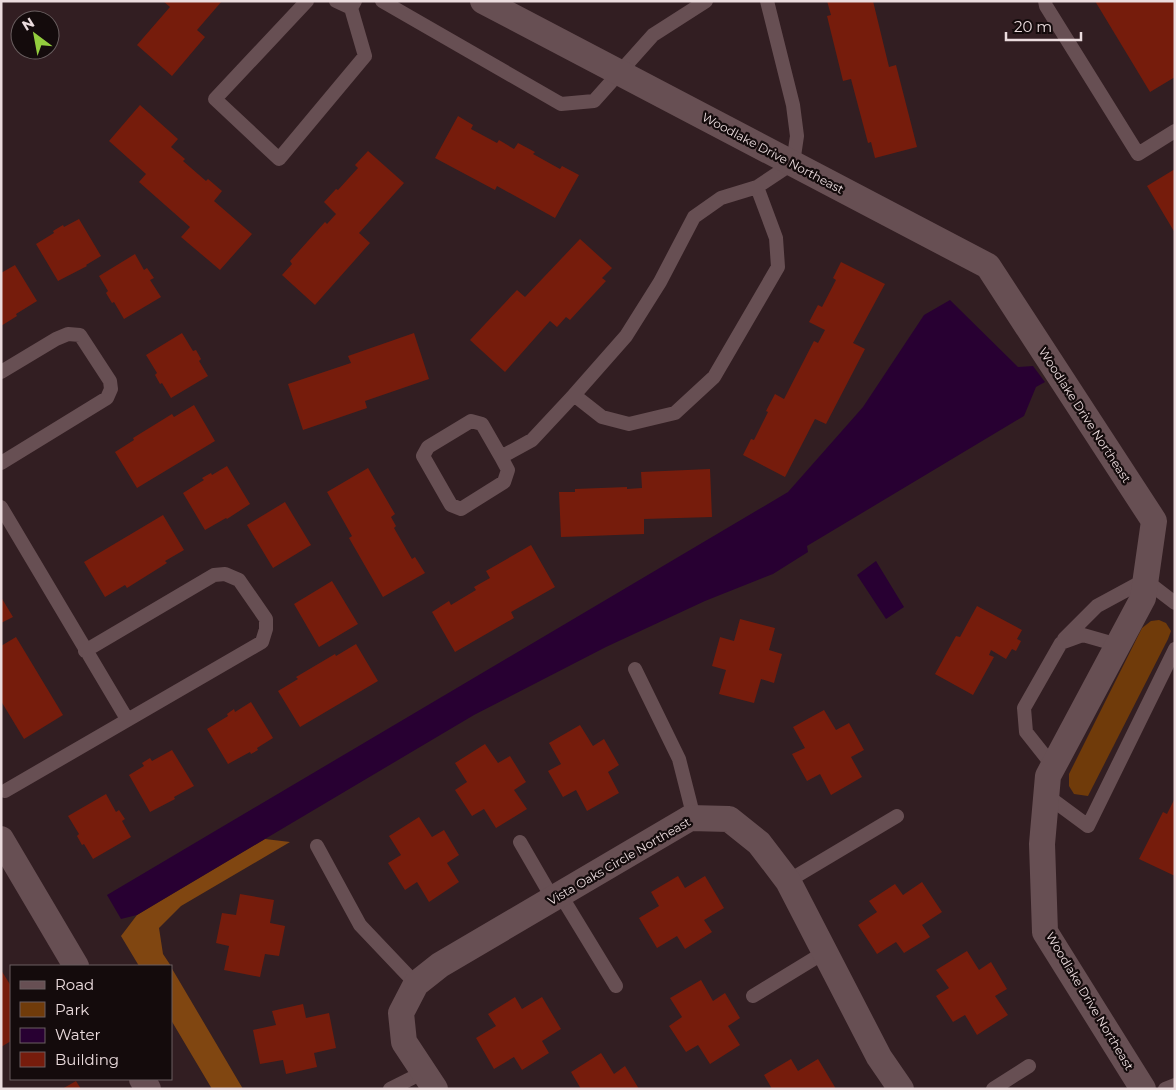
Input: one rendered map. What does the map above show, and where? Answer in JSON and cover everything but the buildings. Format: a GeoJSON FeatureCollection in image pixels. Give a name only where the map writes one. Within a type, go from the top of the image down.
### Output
{"type":"FeatureCollection","features":[{"type":"Feature","properties":{"kind":"street","name":"Woodlake Drive Northeast"},"geometry":{"type":"LineString","coordinates":[[483,1],[988,266],[1154,521],[1143,598],[1048,776],[1042,844],[1046,932],[1143,1089]]}},
{"type":"Feature","properties":{"kind":"street","name":"Vista Oaks Circle Northeast"},"geometry":{"type":"LineString","coordinates":[[430,1080],[404,1042],[401,1013],[416,984],[440,965],[690,818],[694,818],[729,820],[759,843],[788,881],[879,1057],[901,1089]]}},
{"type":"Feature","properties":{"kind":"street"},"geometry":{"type":"LineString","coordinates":[[1,839],[10,867],[75,965]]}},
{"type":"Feature","properties":{"kind":"lane"},"geometry":{"type":"LineString","coordinates":[[306,1],[215,98],[279,159],[365,56],[353,4],[336,1]]}},
{"type":"Feature","properties":{"kind":"lane"},"geometry":{"type":"LineString","coordinates":[[382,1],[561,104],[594,101],[653,35],[706,1]]}},
{"type":"Feature","properties":{"kind":"lane"},"geometry":{"type":"LineString","coordinates":[[501,458],[532,440],[626,336],[660,282],[694,217],[721,198],[757,187],[793,163],[797,136],[794,105],[767,1]]}},
{"type":"Feature","properties":{"kind":"lane"},"geometry":{"type":"LineString","coordinates":[[1045,1],[1046,6],[1138,154],[1175,131]]}},
{"type":"Feature","properties":{"kind":"lane"},"geometry":{"type":"LineString","coordinates":[[574,395],[602,417],[629,424],[674,413],[714,377],[778,267],[776,238],[757,187]]}},
{"type":"Feature","properties":{"kind":"lane"},"geometry":{"type":"LineString","coordinates":[[1,372],[56,339],[68,334],[80,335],[110,381],[111,389],[107,398],[1,462]]}},
{"type":"Feature","properties":{"kind":"lane"},"geometry":{"type":"LineString","coordinates":[[471,421],[482,424],[501,458],[508,470],[504,482],[461,509],[451,505],[423,456],[428,447],[471,421]]}},
{"type":"Feature","properties":{"kind":"lane"},"geometry":{"type":"LineString","coordinates":[[3,513],[127,719]]}},
{"type":"Feature","properties":{"kind":"lane"},"geometry":{"type":"LineString","coordinates":[[5,791],[262,642],[266,629],[266,619],[239,580],[225,574],[214,576],[85,651]]}},
{"type":"Feature","properties":{"kind":"lane"},"geometry":{"type":"LineString","coordinates":[[1053,766],[1026,732],[1024,708],[1061,643],[1097,606],[1145,580],[1175,603]]}},
{"type":"Feature","properties":{"kind":"lane"},"geometry":{"type":"LineString","coordinates":[[1061,643],[1083,635],[1118,645]]}},
{"type":"Feature","properties":{"kind":"lane"},"geometry":{"type":"LineString","coordinates":[[1046,796],[1088,826],[1175,649]]}},
{"type":"Feature","properties":{"kind":"lane"},"geometry":{"type":"LineString","coordinates":[[636,669],[679,759],[694,818]]}},
{"type":"Feature","properties":{"kind":"lane"},"geometry":{"type":"LineString","coordinates":[[788,881],[897,816]]}},
{"type":"Feature","properties":{"kind":"lane"},"geometry":{"type":"LineString","coordinates":[[520,842],[616,986]]}},
{"type":"Feature","properties":{"kind":"lane"},"geometry":{"type":"LineString","coordinates":[[317,846],[360,925],[416,984]]}},
{"type":"Feature","properties":{"kind":"lane"},"geometry":{"type":"LineString","coordinates":[[753,996],[825,952]]}},
{"type":"Feature","properties":{"kind":"lane"},"geometry":{"type":"LineString","coordinates":[[993,1089],[1028,1066]]}},
{"type":"Feature","properties":{"kind":"lane"},"geometry":{"type":"LineString","coordinates":[[390,1089],[430,1080]]}},
{"type":"Feature","properties":{"kind":"lane"},"geometry":{"type":"LineString","coordinates":[[1165,1089],[1175,1085]]}},
{"type":"Feature","properties":{"kind":"green space"},"geometry":{"type":"Polygon","coordinates":[[[1159,620],[1166,623],[1171,631],[1168,639],[1088,796],[1074,794],[1069,786],[1069,774],[1142,628],[1151,621],[1159,620]]]}},
{"type":"Feature","properties":{"kind":"shaded area"},"geometry":{"type":"Polygon","coordinates":[[[265,839],[290,842],[181,906],[159,928],[163,954],[170,965],[138,965],[121,936],[137,915],[265,839]]]}},
{"type":"Feature","properties":{"kind":"shaded area"},"geometry":{"type":"Polygon","coordinates":[[[172,969],[243,1089],[212,1089],[172,1022],[172,969]]]}},
{"type":"Feature","properties":{"kind":"water"},"geometry":{"type":"Polygon","coordinates":[[[950,300],[1018,367],[1033,366],[1045,382],[1036,387],[1024,416],[807,546],[808,552],[773,574],[705,601],[606,647],[474,715],[137,915],[121,919],[107,895],[788,492],[863,407],[924,315],[950,300]]]}},
{"type":"Feature","properties":{"kind":"water"},"geometry":{"type":"Polygon","coordinates":[[[876,561],[904,607],[886,619],[857,575],[876,561]]]}}]}
